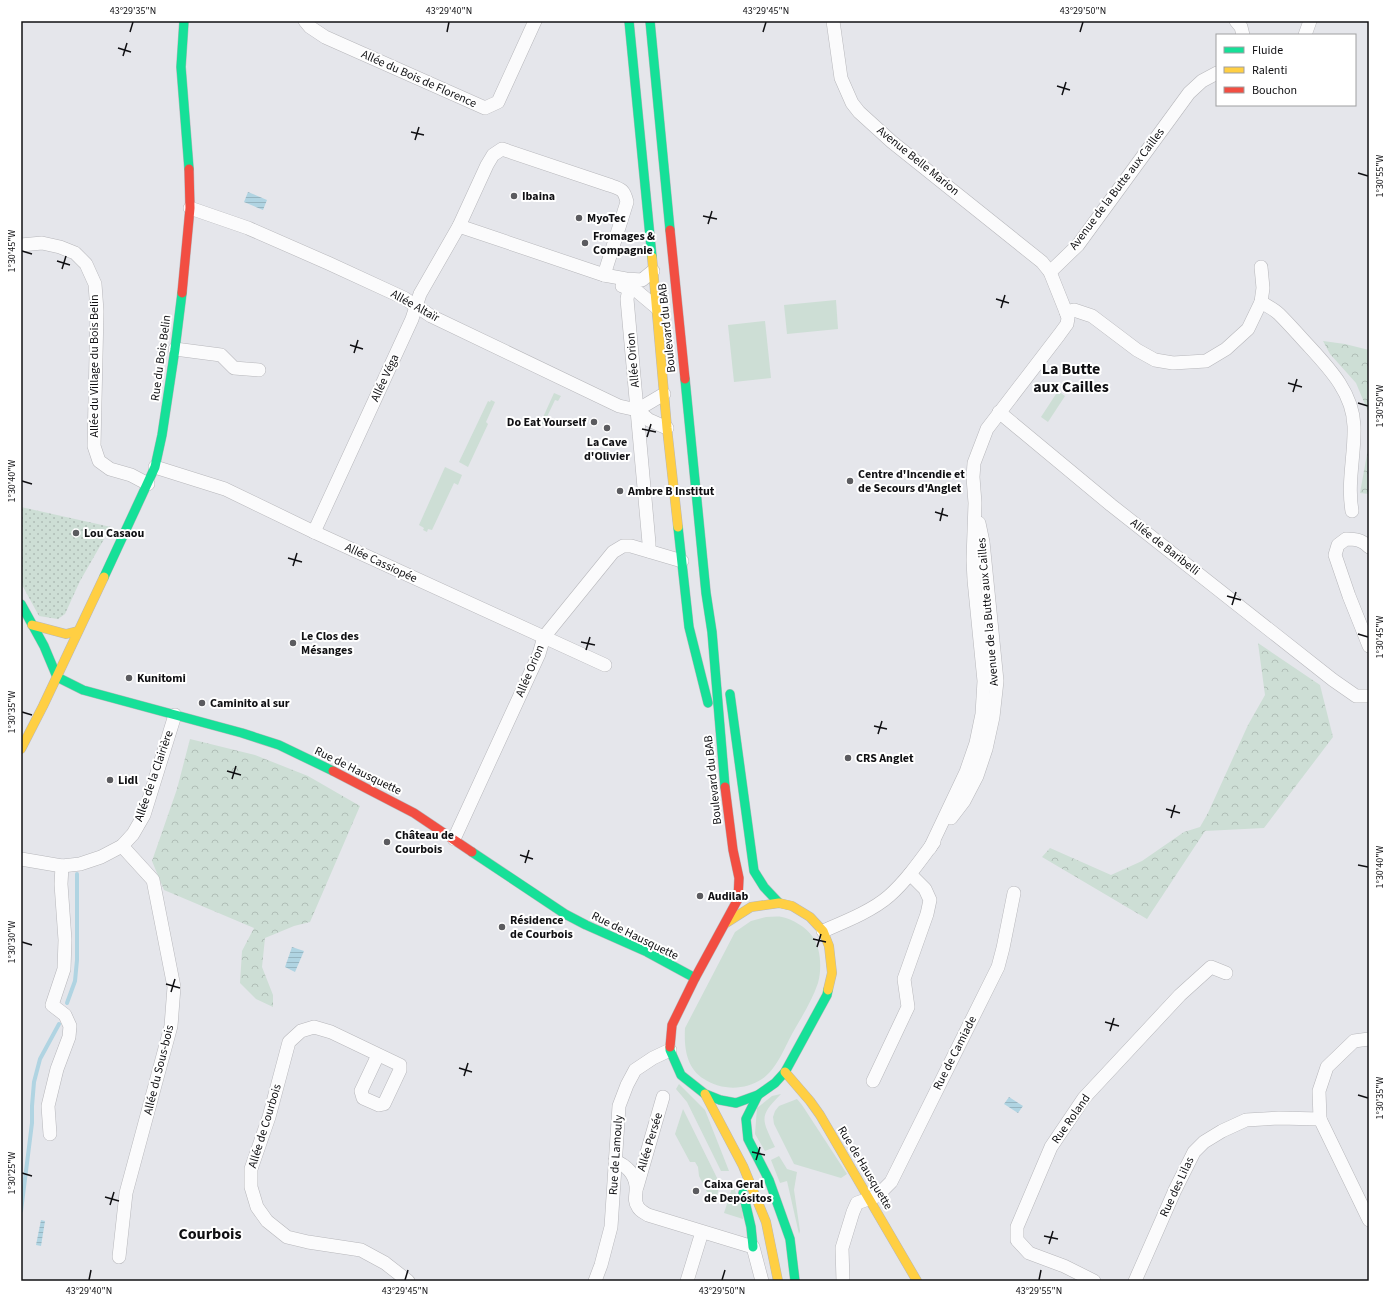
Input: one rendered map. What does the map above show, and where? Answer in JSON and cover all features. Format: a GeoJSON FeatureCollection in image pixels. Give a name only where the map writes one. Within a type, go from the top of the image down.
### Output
{"type":"FeatureCollection","features":[{"type":"Feature","properties":{"kind":"main road","name":"Rue du Bois Belin"},"geometry":{"type":"LineString","coordinates":[[21,749],[57,677],[148,484],[162,434],[175,350],[186,258],[190,208],[190,180],[181,67],[184,21]]}},
{"type":"Feature","properties":{"kind":"main road"},"geometry":{"type":"LineString","coordinates":[[629,21],[667,428],[689,627],[722,759]]}},
{"type":"Feature","properties":{"kind":"main road","name":"Boulevard du BAB"},"geometry":{"type":"LineString","coordinates":[[650,21],[706,593],[712,632],[722,759],[733,850],[739,878],[738,899],[694,978],[672,1025],[670,1050]]}},
{"type":"Feature","properties":{"kind":"main road"},"geometry":{"type":"LineString","coordinates":[[21,604],[44,646],[57,677]]}},
{"type":"Feature","properties":{"kind":"main road"},"geometry":{"type":"LineString","coordinates":[[32,625],[66,634],[78,631]]}},
{"type":"Feature","properties":{"kind":"main road","name":"Boulevard du BAB"},"geometry":{"type":"LineString","coordinates":[[712,632],[724,665]]}},
{"type":"Feature","properties":{"kind":"main road","name":"Rue de Hausquette"},"geometry":{"type":"LineString","coordinates":[[57,677],[83,690],[242,733],[278,745],[375,792],[414,813],[565,914],[647,952],[694,978]]}},
{"type":"Feature","properties":{"kind":"main road"},"geometry":{"type":"LineString","coordinates":[[729,686],[754,871],[764,886],[779,903]]}},
{"type":"Feature","properties":{"kind":"main road"},"geometry":{"type":"LineString","coordinates":[[670,1050],[681,1075],[704,1094],[720,1100],[736,1103],[758,1095],[775,1083],[785,1072],[828,995],[832,972],[829,946],[823,931],[810,917],[792,906],[779,903],[751,907],[726,923]]}},
{"type":"Feature","properties":{"kind":"main road","name":"Rue de Hausquette"},"geometry":{"type":"LineString","coordinates":[[785,1072],[820,1115],[918,1281]]}},
{"type":"Feature","properties":{"kind":"main road"},"geometry":{"type":"LineString","coordinates":[[704,1094],[743,1166],[766,1222],[778,1281]]}},
{"type":"Feature","properties":{"kind":"main road"},"geometry":{"type":"LineString","coordinates":[[758,1095],[746,1119],[748,1139],[769,1180],[790,1239],[795,1281]]}},
{"type":"Feature","properties":{"kind":"main road"},"geometry":{"type":"LineString","coordinates":[[734,1150],[751,1227],[753,1247]]}},
{"type":"Feature","properties":{"kind":"street","name":"Allée du Bois de Florence"},"geometry":{"type":"LineString","coordinates":[[305,21],[310,27],[325,37],[485,108],[498,102],[535,21]]}},
{"type":"Feature","properties":{"kind":"street","name":"Avenue Belle Marion"},"geometry":{"type":"LineString","coordinates":[[833,21],[841,78],[852,103],[859,112],[892,142],[1030,252],[1050,272]]}},
{"type":"Feature","properties":{"kind":"street"},"geometry":{"type":"LineString","coordinates":[[1236,21],[1241,28],[1243,34]]}},
{"type":"Feature","properties":{"kind":"street"},"geometry":{"type":"LineString","coordinates":[[1305,34],[1310,21]]}},
{"type":"Feature","properties":{"kind":"street","name":"Avenue de la Butte aux Cailles"},"geometry":{"type":"LineString","coordinates":[[1050,272],[1078,245],[1189,93],[1202,81],[1216,74]]}},
{"type":"Feature","properties":{"kind":"street","name":"Allée Véga"},"geometry":{"type":"LineString","coordinates":[[314,532],[412,319],[420,294],[460,223],[493,155],[502,149],[621,189],[625,194],[627,202],[604,275]]}},
{"type":"Feature","properties":{"kind":"street","name":"Allée Altaïr"},"geometry":{"type":"LineString","coordinates":[[190,208],[248,228],[322,260],[404,298],[431,316],[619,406],[637,410],[649,420],[667,428]]}},
{"type":"Feature","properties":{"kind":"street"},"geometry":{"type":"LineString","coordinates":[[460,223],[604,275],[642,280],[653,271]]}},
{"type":"Feature","properties":{"kind":"street","name":"Allée du Village du Bois Belin"},"geometry":{"type":"LineString","coordinates":[[21,245],[42,243],[60,247],[75,253],[86,264],[95,284],[97,311],[94,446],[99,461],[110,469],[148,484]]}},
{"type":"Feature","properties":{"kind":"street"},"geometry":{"type":"LineString","coordinates":[[1050,272],[1066,312],[1074,310],[1092,316],[1137,350],[1155,360],[1173,363],[1206,361],[1226,350],[1248,329],[1261,302],[1263,288],[1261,267]]}},
{"type":"Feature","properties":{"kind":"street"},"geometry":{"type":"LineString","coordinates":[[604,275],[610,282],[638,292],[657,308]]}},
{"type":"Feature","properties":{"kind":"street","name":"Allée Orion"},"geometry":{"type":"LineString","coordinates":[[630,289],[627,299],[649,551]]}},
{"type":"Feature","properties":{"kind":"street"},"geometry":{"type":"LineString","coordinates":[[1261,302],[1278,313],[1330,370],[1344,389],[1351,406],[1354,431],[1350,498],[1352,511]]}},
{"type":"Feature","properties":{"kind":"street","name":"Avenue de la Butte aux Cailles"},"geometry":{"type":"LineString","coordinates":[[823,931],[862,913],[888,897],[910,874],[930,848],[966,772],[976,743],[982,714],[984,681],[973,566],[975,503],[973,477],[974,463],[987,429],[1067,324],[1068,318],[1066,312]]}},
{"type":"Feature","properties":{"kind":"street"},"geometry":{"type":"LineString","coordinates":[[175,350],[221,355],[234,368],[259,370]]}},
{"type":"Feature","properties":{"kind":"street"},"geometry":{"type":"LineString","coordinates":[[637,410],[664,394]]}},
{"type":"Feature","properties":{"kind":"street","name":"Allée de Baribelli"},"geometry":{"type":"LineString","coordinates":[[999,412],[1099,495],[1333,680],[1356,696],[1369,696]]}},
{"type":"Feature","properties":{"kind":"street","name":"Allée Cassiopée"},"geometry":{"type":"LineString","coordinates":[[154,467],[225,490],[605,665]]}},
{"type":"Feature","properties":{"kind":"street"},"geometry":{"type":"LineString","coordinates":[[1369,547],[1364,542],[1355,539],[1346,539],[1338,545],[1335,555],[1349,596],[1369,646]]}},
{"type":"Feature","properties":{"kind":"street","name":"Allée Orion"},"geometry":{"type":"LineString","coordinates":[[454,839],[539,654],[544,638],[613,552],[623,546],[631,546],[682,561]]}},
{"type":"Feature","properties":{"kind":"street","name":"Allée de la Clairière"},"geometry":{"type":"LineString","coordinates":[[23,859],[62,866],[80,864],[101,857],[122,846],[133,834],[144,815],[175,715]]}},
{"type":"Feature","properties":{"kind":"street","name":"Allée du Sous-bois"},"geometry":{"type":"LineString","coordinates":[[119,1257],[126,1193],[171,1026],[174,987],[153,880],[122,846]]}},
{"type":"Feature","properties":{"kind":"street"},"geometry":{"type":"LineString","coordinates":[[50,1134],[48,1106],[57,1069],[69,1037],[70,1026],[65,1015],[52,1005],[64,969],[65,940],[61,884],[62,866]]}},
{"type":"Feature","properties":{"kind":"street"},"geometry":{"type":"LineString","coordinates":[[873,1082],[908,1007],[904,979],[927,914],[930,900],[925,889],[910,874]]}},
{"type":"Feature","properties":{"kind":"street","name":"Rue de Camiade"},"geometry":{"type":"LineString","coordinates":[[843,1281],[842,1248],[853,1212],[857,1203],[876,1196],[891,1182],[998,967],[1014,893]]}},
{"type":"Feature","properties":{"kind":"street","name":"Rue Roland"},"geometry":{"type":"LineString","coordinates":[[1094,1281],[1064,1266],[1029,1253],[1017,1240],[1016,1227],[1051,1147],[1084,1098],[1180,996],[1211,967],[1226,973]]}},
{"type":"Feature","properties":{"kind":"street","name":"Allée de Courbois"},"geometry":{"type":"LineString","coordinates":[[378,1055],[331,1032],[314,1027],[301,1031],[289,1042],[269,1117],[251,1169],[251,1186],[257,1207],[267,1221],[287,1237],[308,1242],[361,1250],[385,1263],[408,1281]]}},
{"type":"Feature","properties":{"kind":"street"},"geometry":{"type":"LineString","coordinates":[[1369,1039],[1354,1040],[1326,1066],[1319,1091],[1320,1119],[1369,1220]]}},
{"type":"Feature","properties":{"kind":"street","name":"Rue de Lamouly"},"geometry":{"type":"LineString","coordinates":[[595,1281],[601,1265],[611,1227],[619,1106],[627,1085],[635,1070],[653,1058],[670,1050]]}},
{"type":"Feature","properties":{"kind":"street","name":"Allée Persée"},"geometry":{"type":"LineString","coordinates":[[636,1187],[663,1097]]}},
{"type":"Feature","properties":{"kind":"street","name":"Rue des Lilas"},"geometry":{"type":"LineString","coordinates":[[1135,1281],[1178,1184],[1194,1152],[1204,1142],[1222,1131],[1246,1120],[1279,1118],[1320,1119]]}},
{"type":"Feature","properties":{"kind":"street"},"geometry":{"type":"LineString","coordinates":[[615,1161],[621,1163],[633,1175],[636,1187],[635,1200],[638,1209],[648,1215],[753,1247],[762,1281]]}},
{"type":"Feature","properties":{"kind":"street"},"geometry":{"type":"LineString","coordinates":[[687,1281],[702,1232]]}},
{"type":"Feature","properties":{"kind":"green space"},"geometry":{"type":"Polygon","coordinates":[[[836,300],[838,329],[787,334],[784,305],[836,300]]]}},
{"type":"Feature","properties":{"kind":"green space"},"geometry":{"type":"Polygon","coordinates":[[[765,321],[771,378],[734,382],[728,325],[765,321]]]}},
{"type":"Feature","properties":{"kind":"green space"},"geometry":{"type":"Polygon","coordinates":[[[1323,341],[1345,344],[1369,350],[1369,414],[1356,383],[1330,354],[1323,341]]]}},
{"type":"Feature","properties":{"kind":"green space"},"geometry":{"type":"Polygon","coordinates":[[[1058,391],[1065,396],[1048,422],[1041,417],[1058,391]]]}},
{"type":"Feature","properties":{"kind":"green space"},"geometry":{"type":"Polygon","coordinates":[[[554,393],[561,396],[558,401],[555,400],[543,425],[540,424],[554,393]]]}},
{"type":"Feature","properties":{"kind":"green space"},"geometry":{"type":"Polygon","coordinates":[[[491,400],[495,402],[486,422],[488,424],[468,467],[459,462],[488,401],[490,402],[491,400]]]}},
{"type":"Feature","properties":{"kind":"green space"},"geometry":{"type":"Polygon","coordinates":[[[1369,443],[1369,494],[1360,493],[1369,443]]]}},
{"type":"Feature","properties":{"kind":"green space"},"geometry":{"type":"Polygon","coordinates":[[[445,467],[462,475],[458,485],[454,483],[432,530],[428,529],[427,532],[419,525],[445,467]]]}},
{"type":"Feature","properties":{"kind":"green space"},"geometry":{"type":"Polygon","coordinates":[[[21,507],[111,527],[80,581],[65,614],[58,619],[39,616],[21,583],[21,507]]]}},
{"type":"Feature","properties":{"kind":"green space"},"geometry":{"type":"Polygon","coordinates":[[[1258,643],[1320,685],[1333,737],[1264,828],[1205,831],[1147,919],[1042,857],[1050,848],[1111,875],[1142,861],[1184,832],[1200,827],[1208,813],[1248,725],[1265,695],[1258,643]]]}},
{"type":"Feature","properties":{"kind":"green space"},"geometry":{"type":"Polygon","coordinates":[[[190,739],[255,755],[308,776],[360,806],[310,922],[294,926],[265,938],[262,967],[273,995],[273,1007],[256,999],[240,983],[242,951],[254,928],[164,890],[152,861],[177,789],[190,739]]]}},
{"type":"Feature","properties":{"kind":"green space"},"geometry":{"type":"Polygon","coordinates":[[[766,917],[786,918],[806,930],[815,941],[820,958],[820,971],[816,990],[779,1059],[767,1075],[748,1086],[733,1088],[711,1083],[698,1074],[690,1063],[686,1050],[685,1028],[735,932],[751,921],[766,917]]]}},
{"type":"Feature","properties":{"kind":"green space"},"geometry":{"type":"Polygon","coordinates":[[[679,1084],[705,1110],[729,1171],[721,1171],[687,1102],[676,1089],[679,1084]]]}},
{"type":"Feature","properties":{"kind":"green space"},"geometry":{"type":"Polygon","coordinates":[[[781,1094],[769,1108],[764,1119],[767,1130],[775,1147],[765,1151],[755,1134],[757,1108],[772,1096],[781,1094]]]}},
{"type":"Feature","properties":{"kind":"green space"},"geometry":{"type":"Polygon","coordinates":[[[797,1099],[847,1174],[841,1178],[794,1164],[774,1124],[773,1117],[779,1106],[797,1099]]]}},
{"type":"Feature","properties":{"kind":"green space"},"geometry":{"type":"Polygon","coordinates":[[[683,1109],[720,1184],[715,1203],[712,1202],[699,1176],[698,1167],[695,1162],[690,1162],[675,1134],[683,1109]]]}},
{"type":"Feature","properties":{"kind":"green space"},"geometry":{"type":"Polygon","coordinates":[[[779,1156],[787,1169],[797,1172],[794,1190],[800,1231],[799,1234],[787,1181],[780,1183],[771,1160],[779,1156]]]}},
{"type":"Feature","properties":{"kind":"green space"},"geometry":{"type":"Polygon","coordinates":[[[733,1185],[742,1210],[743,1219],[724,1213],[733,1185]]]}},
{"type":"Feature","properties":{"kind":"water"},"geometry":{"type":"Polygon","coordinates":[[[248,192],[267,200],[263,210],[244,202],[248,192]]]}},
{"type":"Feature","properties":{"kind":"water"},"geometry":{"type":"Polygon","coordinates":[[[292,947],[304,951],[295,972],[285,967],[292,947]]]}},
{"type":"Feature","properties":{"kind":"water"},"geometry":{"type":"Polygon","coordinates":[[[1009,1097],[1023,1106],[1018,1113],[1004,1104],[1009,1097]]]}},
{"type":"Feature","properties":{"kind":"water"},"geometry":{"type":"Polygon","coordinates":[[[41,1220],[45,1221],[41,1246],[36,1245],[41,1220]]]}},
{"type":"Feature","properties":{"kind":"waterway"},"geometry":{"type":"LineString","coordinates":[[67,1003],[75,981],[77,960],[77,874]]}},
{"type":"Feature","properties":{"kind":"waterway"},"geometry":{"type":"LineString","coordinates":[[21,1211],[32,1123],[34,1082],[40,1059],[59,1024]]}},
{"type":"Feature","properties":{"kind":"traffic: fast"},"geometry":{"type":"LineString","coordinates":[[184,21],[181,67],[189,169]]}},
{"type":"Feature","properties":{"kind":"traffic: fast"},"geometry":{"type":"LineString","coordinates":[[629,21],[652,257]]}},
{"type":"Feature","properties":{"kind":"traffic: fast"},"geometry":{"type":"LineString","coordinates":[[650,21],[670,230]]}},
{"type":"Feature","properties":{"kind":"traffic: fast"},"geometry":{"type":"LineString","coordinates":[[104,577],[155,467],[162,435],[182,293]]}},
{"type":"Feature","properties":{"kind":"traffic: fast"},"geometry":{"type":"LineString","coordinates":[[685,379],[706,593],[712,632],[725,787]]}},
{"type":"Feature","properties":{"kind":"traffic: fast"},"geometry":{"type":"LineString","coordinates":[[678,527],[689,627],[708,703]]}},
{"type":"Feature","properties":{"kind":"traffic: fast"},"geometry":{"type":"LineString","coordinates":[[21,604],[44,646],[57,677],[83,690],[242,733],[279,745],[333,771]]}},
{"type":"Feature","properties":{"kind":"traffic: fast"},"geometry":{"type":"LineString","coordinates":[[730,694],[754,871],[764,887],[779,903]]}},
{"type":"Feature","properties":{"kind":"traffic: fast"},"geometry":{"type":"LineString","coordinates":[[472,852],[565,914],[647,952],[695,978]]}},
{"type":"Feature","properties":{"kind":"traffic: fast"},"geometry":{"type":"LineString","coordinates":[[670,1047],[681,1075],[705,1094],[720,1100],[736,1103],[758,1095],[775,1083],[785,1072],[827,995],[828,990]]}},
{"type":"Feature","properties":{"kind":"traffic: fast"},"geometry":{"type":"LineString","coordinates":[[758,1095],[746,1119],[748,1139],[769,1180],[790,1239],[795,1281]]}},
{"type":"Feature","properties":{"kind":"traffic: fast"},"geometry":{"type":"LineString","coordinates":[[743,1193],[751,1227],[753,1247]]}},
{"type":"Feature","properties":{"kind":"traffic: slow"},"geometry":{"type":"LineString","coordinates":[[652,257],[667,428],[678,527]]}},
{"type":"Feature","properties":{"kind":"traffic: slow"},"geometry":{"type":"LineString","coordinates":[[21,749],[104,577]]}},
{"type":"Feature","properties":{"kind":"traffic: slow"},"geometry":{"type":"LineString","coordinates":[[32,625],[66,634],[78,631]]}},
{"type":"Feature","properties":{"kind":"traffic: slow"},"geometry":{"type":"LineString","coordinates":[[726,923],[751,907],[779,903],[792,906],[810,917],[823,931],[829,946],[832,973],[828,990]]}},
{"type":"Feature","properties":{"kind":"traffic: slow"},"geometry":{"type":"LineString","coordinates":[[785,1072],[820,1115],[917,1281]]}},
{"type":"Feature","properties":{"kind":"traffic: slow"},"geometry":{"type":"LineString","coordinates":[[705,1094],[743,1166],[766,1222],[778,1281]]}},
{"type":"Feature","properties":{"kind":"traffic: jam"},"geometry":{"type":"LineString","coordinates":[[182,293],[190,208],[189,169]]}},
{"type":"Feature","properties":{"kind":"traffic: jam"},"geometry":{"type":"LineString","coordinates":[[670,230],[685,379]]}},
{"type":"Feature","properties":{"kind":"traffic: jam"},"geometry":{"type":"LineString","coordinates":[[333,771],[414,813],[472,852]]}},
{"type":"Feature","properties":{"kind":"traffic: jam"},"geometry":{"type":"LineString","coordinates":[[670,1047],[672,1025],[695,978],[738,899],[739,878],[733,850],[725,787]]}},
{"type":"Feature","properties":{"kind":"place","name":"Ibaina"},"geometry":{"type":"Point","coordinates":[514,196]}},
{"type":"Feature","properties":{"kind":"place","name":"MyoTec"},"geometry":{"type":"Point","coordinates":[579,218]}},
{"type":"Feature","properties":{"kind":"place","name":"Fromages & Compagnie"},"geometry":{"type":"Point","coordinates":[585,243]}},
{"type":"Feature","properties":{"kind":"place","name":"Do Eat Yourself"},"geometry":{"type":"Point","coordinates":[594,422]}},
{"type":"Feature","properties":{"kind":"place","name":"La Cave d'Olivier"},"geometry":{"type":"Point","coordinates":[607,428]}},
{"type":"Feature","properties":{"kind":"place","name":"Centre d'Incendie et de Secours d'Anglet"},"geometry":{"type":"Point","coordinates":[850,481]}},
{"type":"Feature","properties":{"kind":"place","name":"Ambre B Institut"},"geometry":{"type":"Point","coordinates":[620,491]}},
{"type":"Feature","properties":{"kind":"place","name":"Lou Casaou"},"geometry":{"type":"Point","coordinates":[76,533]}},
{"type":"Feature","properties":{"kind":"place","name":"Le Clos des Mésanges"},"geometry":{"type":"Point","coordinates":[293,643]}},
{"type":"Feature","properties":{"kind":"place","name":"Kunitomi"},"geometry":{"type":"Point","coordinates":[129,678]}},
{"type":"Feature","properties":{"kind":"place","name":"Caminito al sur"},"geometry":{"type":"Point","coordinates":[202,703]}},
{"type":"Feature","properties":{"kind":"place","name":"CRS Anglet"},"geometry":{"type":"Point","coordinates":[848,758]}},
{"type":"Feature","properties":{"kind":"place","name":"Lidl"},"geometry":{"type":"Point","coordinates":[110,780]}},
{"type":"Feature","properties":{"kind":"place","name":"Château de Courbois"},"geometry":{"type":"Point","coordinates":[387,842]}},
{"type":"Feature","properties":{"kind":"place","name":"Audilab"},"geometry":{"type":"Point","coordinates":[700,896]}},
{"type":"Feature","properties":{"kind":"place","name":"Résidence de Courbois"},"geometry":{"type":"Point","coordinates":[502,927]}},
{"type":"Feature","properties":{"kind":"place","name":"Caixa Geral de Depósitos"},"geometry":{"type":"Point","coordinates":[696,1191]}},
{"type":"Feature","properties":{"kind":"district","name":"La Butte aux Cailles"},"geometry":{"type":"Point","coordinates":[1071,378]}},
{"type":"Feature","properties":{"kind":"district","name":"Courbois"},"geometry":{"type":"Point","coordinates":[210,1234]}}]}
